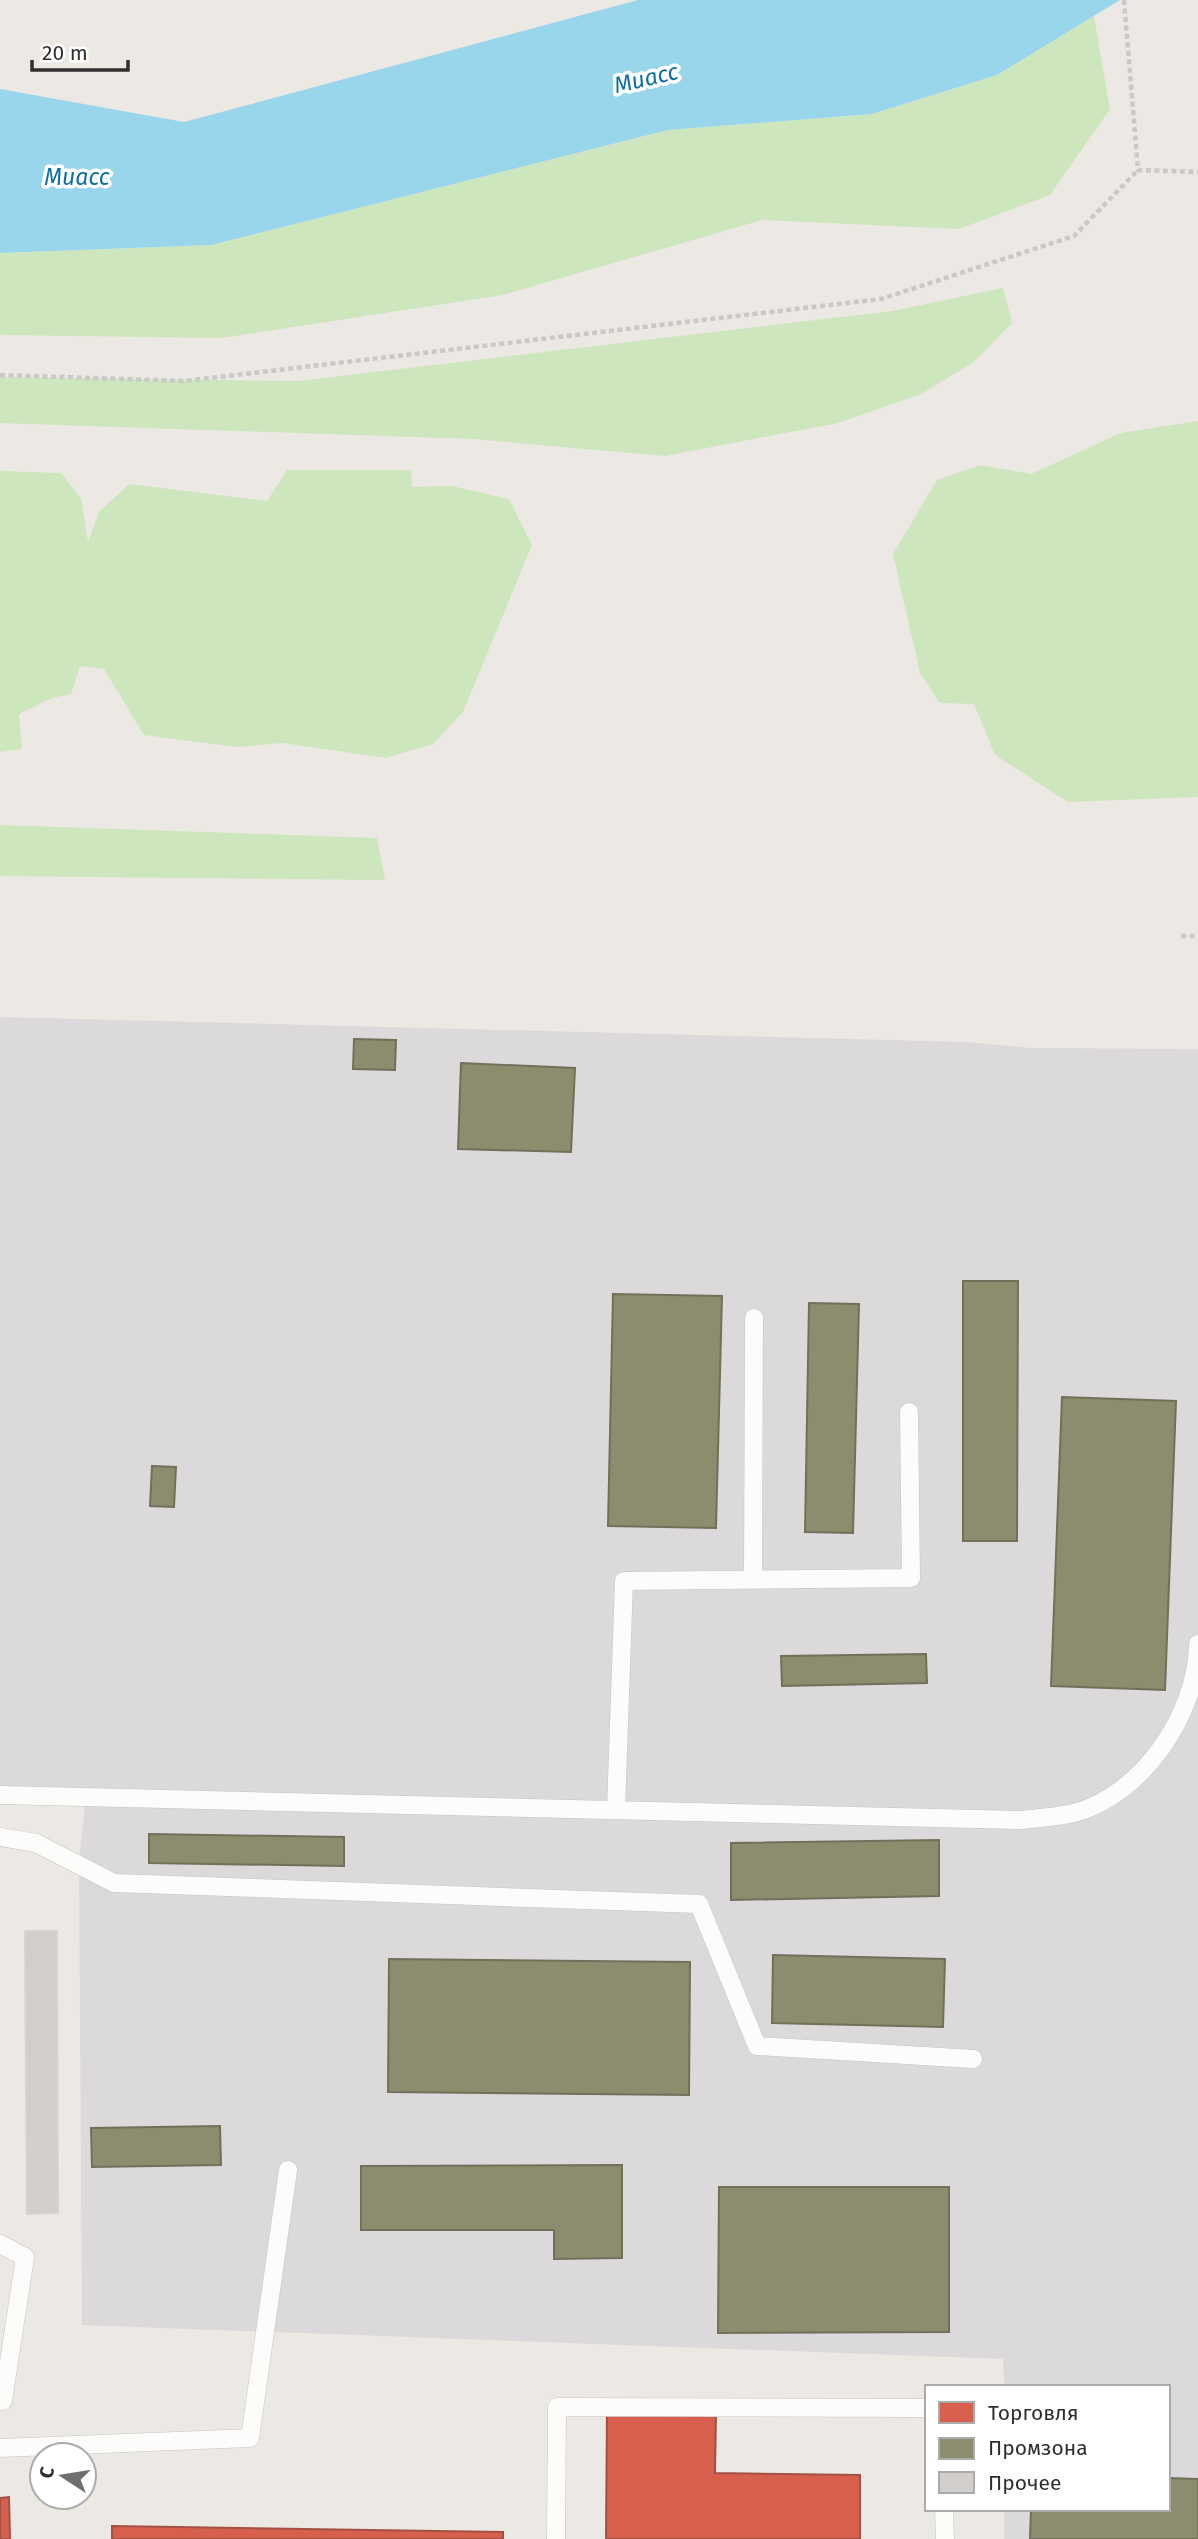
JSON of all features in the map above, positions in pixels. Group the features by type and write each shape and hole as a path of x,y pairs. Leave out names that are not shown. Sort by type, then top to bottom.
{"lane":[{"path":"753,1580 754,1318"},
{"path":"616,1810 624,1581 911,1578 909,1412"},
{"path":"0,1795 1021,1820 1075,1813 1109,1797 1145,1769 1171,1735 1191,1690 1198,1666 1198,1644"},
{"path":"0,1838 36,1843 114,1883 699,1904 757,2046 973,2059"},
{"path":"0,2448 250,2438 288,2170"},
{"path":"0,2244 25,2257 3,2401 0,2401"},
{"path":"556,2539 557,2407 925,2408"},
{"path":"944,2511 945,2539"}],"path":[{"path":"1125,0 1138,170"},
{"path":"0,375 185,381 881,299 1074,236 1138,170 1198,172"},
{"path":"1181,936 1198,936"}],"shaded area":[{"path":"0,1017 968,1042 1031,1048 1198,1049 1198,2539 1004,2539 1004,2511 1170,2511 1170,2385 1004,2385 1003,2359 82,2325 79,1861 85,1804 0,1805"}],"green space":[{"path":"1094,16 1110,109 1050,195 959,229 762,220 503,295 221,338 0,335 0,253 211,245 668,130 872,114 997,75"},
{"path":"1003,288 1012,323 974,362 921,394 838,423 665,456 472,439 0,423 0,377 298,381 892,311"},
{"path":"1198,421 1198,797 1068,802 995,755 974,704 940,703 920,673 893,554 937,480 980,465 1031,474 1121,433"},
{"path":"287,470 411,470 412,487 452,486 509,499 532,545 463,712 433,744 386,758 283,743 237,747 144,735 104,669 80,666 71,694 52,698 19,714 22,749 0,752 0,471 61,473 81,499 88,542 99,512 129,484 267,501"},
{"path":"0,825 377,838 385,880 0,876"}],"water":[{"name":"Миасс","path":"638,0 1120,0 997,75 872,114 668,130 211,245 0,253 0,89 184,122"}],"building: Торговля":[{"path":"607,2409 716,2411 715,2473 860,2475 860,2539 606,2539"},
{"path":"9,2497 10,2539 0,2539 0,2498"},
{"path":"112,2526 503,2532 503,2539 112,2539"}],"building: Промзона":[{"path":"354,1039 396,1040 395,1070 353,1069"},
{"path":"461,1063 575,1068 571,1152 458,1149"},
{"path":"963,1281 1018,1281 1017,1541 963,1541"},
{"path":"613,1294 722,1296 716,1528 608,1526"},
{"path":"809,1303 859,1304 853,1533 805,1532"},
{"path":"1062,1397 1176,1401 1165,1690 1051,1686"},
{"path":"152,1466 176,1467 174,1507 150,1506"},
{"path":"926,1654 927,1683 782,1686 781,1656"},
{"path":"149,1834 344,1837 344,1866 149,1863"},
{"path":"939,1840 939,1896 731,1900 731,1843"},
{"path":"773,1955 945,1959 943,2027 772,2023"},
{"path":"389,1959 690,1962 689,2095 388,2092"},
{"path":"220,2126 221,2165 92,2167 91,2128"},
{"path":"622,2165 622,2258 554,2259 554,2230 361,2230 361,2166"},
{"path":"719,2187 949,2187 949,2332 718,2333"},
{"path":"1170,2478 1198,2479 1198,2539 1030,2539 1031,2511 1170,2511"}],"building: Прочее":[{"path":"25,1931 57,1931 58,2213 27,2214"}]}
